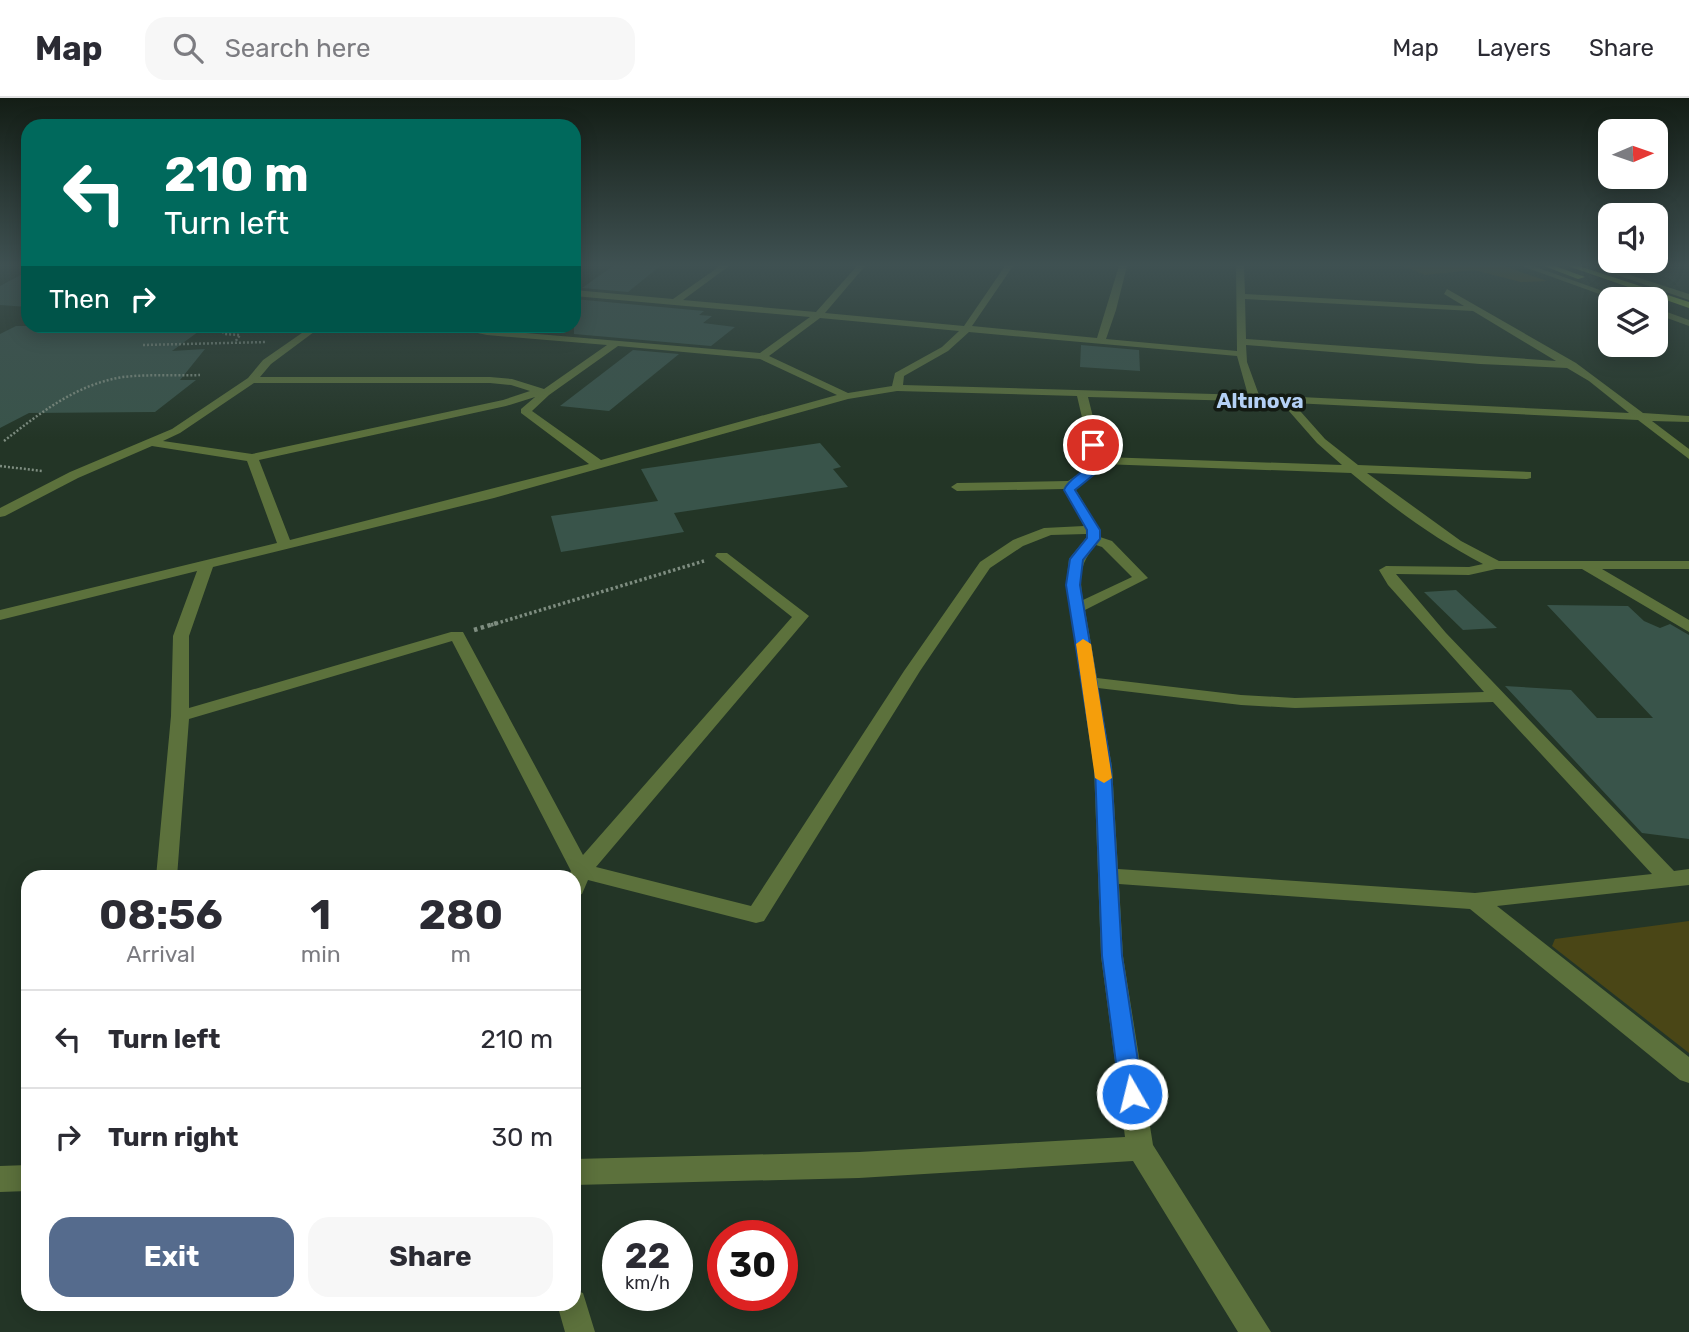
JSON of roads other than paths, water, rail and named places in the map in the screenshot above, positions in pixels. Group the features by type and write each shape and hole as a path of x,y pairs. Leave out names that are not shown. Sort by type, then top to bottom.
{"street":[{"path":"762,356 806,324"},
{"path":"908,324 1242,354"},
{"path":"897,388 899,375 945,349 969,324"},
{"path":"1100,342 1107,324"},
{"path":"1242,324 1242,362 1255,399"},
{"path":"1503,324 1573,365 1689,455"},
{"path":"0,513 74,475 176,431 252,380 267,362 307,333"},
{"path":"492,333 762,356 848,396"},
{"path":"1242,342 1480,361 1573,365"},
{"path":"150,442 252,458 506,403 541,392 615,344"},
{"path":"252,380 490,380 512,382 541,392"},
{"path":"0,615 285,546 598,465 848,396 897,388 1284,399 1689,419"},
{"path":"541,392 525,411 598,465"},
{"path":"957,487 1071,485 1093,470 1098,460 1082,394"},
{"path":"1284,399 1321,441 1386,495 1455,544 1496,565"},
{"path":"252,458 285,546"},
{"path":"1098,460 1527,475"},
{"path":"1071,485 1070,490 1093,534 1141,578 1077,608"},
{"path":"581,881 756,915 912,671 985,565 1018,543 1049,531 1093,534"},
{"path":"1093,534 1076,559 1073,585 1103,767 1112,956 1140,1148 1256,1332"},
{"path":"581,875 800,616 722,556"},
{"path":"1679,878 1498,697 1393,583 1386,570 1469,571 1496,565 1689,565"},
{"path":"1585,565 1689,627"},
{"path":"167,870 180,716 181,636 206,566"},
{"path":"180,716 457,635 572,870"},
{"path":"1090,682 1241,700 1295,703 1498,697"},
{"path":"1108,876 1475,901 1679,878"},
{"path":"1475,901 1689,1072"},
{"path":"581,1172 859,1165 1140,1148"},
{"path":"0,1179 21,1178"},
{"path":"574,1311 580,1332"}],"district":[{"name":"Altınova","path":"1260,400"}]}
